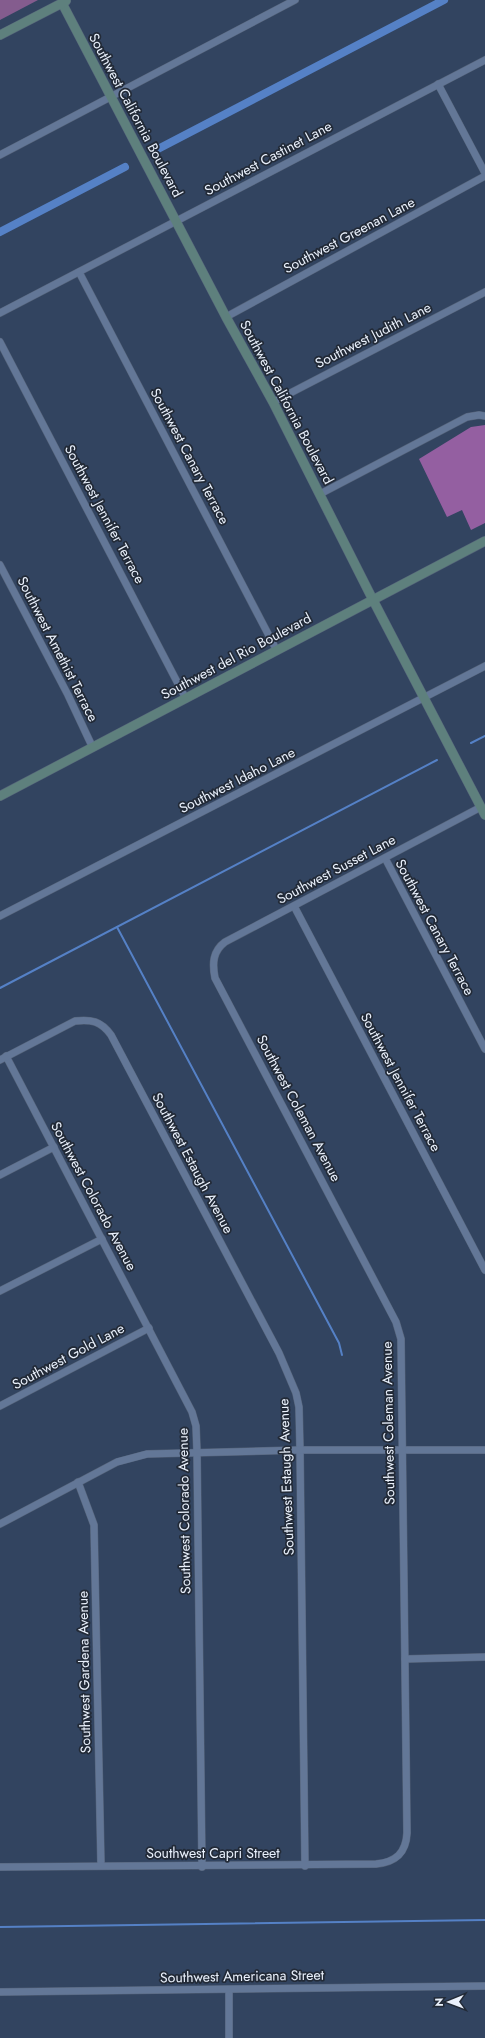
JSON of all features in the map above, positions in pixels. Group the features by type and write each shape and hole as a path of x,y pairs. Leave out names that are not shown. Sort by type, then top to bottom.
{"street":[{"path":"0,155 295,0"},
{"path":"0,35 64,1"},
{"name":"Southwest California Boulevard","path":"64,1 111,97 226,317 273,402 373,600 483,811"},
{"name":"Southwest Castinet Lane","path":"0,313 485,60"},
{"path":"438,84 485,173"},
{"name":"Southwest Greenan Lane","path":"226,317 485,176"},
{"name":"Southwest Canary Terrace","path":"79,272 277,652"},
{"name":"Southwest Judith Lane","path":"273,402 485,292"},
{"name":"Southwest Jennifer Terrace","path":"0,342 186,699"},
{"path":"320,494 467,417 479,415 485,416"},
{"name":"Southwest del Rio Boulevard","path":"1,792 277,652 485,541"},
{"name":"Southwest Amethist Terrace","path":"0,565 68,695 92,746"},
{"name":"Southwest Idaho Lane","path":"0,916 485,666"},
{"name":"Southwest Susset Lane","path":"213,961 216,950 225,942 385,858 483,811"},
{"name":"Southwest Canary Terrace","path":"385,858 485,1050"},
{"name":"Southwest Jennifer Terrace","path":"294,906 485,1270"},
{"name":"Southwest Coleman Avenue","path":"213,961 215,978 396,1322 401,1339 407,1833"},
{"name":"Southwest Estaugh Avenue","path":"3,1058 74,1021 87,1019 96,1021 105,1026 287,1370 296,1393 299,1407 300,1450 305,1866"},
{"name":"Southwest Colorado Avenue","path":"3,1058 54,1147 149,1328 195,1420 197,1452 202,1867"},
{"path":"0,1175 54,1147"},
{"path":"0,1291 102,1239"},
{"name":"Southwest Gold Lane","path":"0,1406 149,1328"},
{"path":"0,1524 117,1462 148,1454 300,1450 485,1450"},
{"name":"Southwest Gardena Avenue","path":"78,1482 94,1525 101,1865"},
{"path":"405,1659 485,1657"},
{"name":"Southwest Capri Street","path":"0,1867 101,1865 202,1867 305,1866 388,1863 396,1859 403,1851 407,1833"},
{"name":"Southwest Americana Street","path":"0,1992 485,1986"},
{"path":"229,1990 229,2038"}],"shaded area":[{"path":"0,0 38,0 0,20"},
{"path":"485,425 485,523 471,530 462,510 447,517 419,459 471,427"}],"waterway":[{"path":"156,150 444,0"},
{"path":"0,232 125,167"},
{"path":"471,743 485,736"},
{"path":"0,988 437,760"},
{"path":"117,927 339,1343 342,1355"},
{"path":"0,1927 485,1920"}]}
